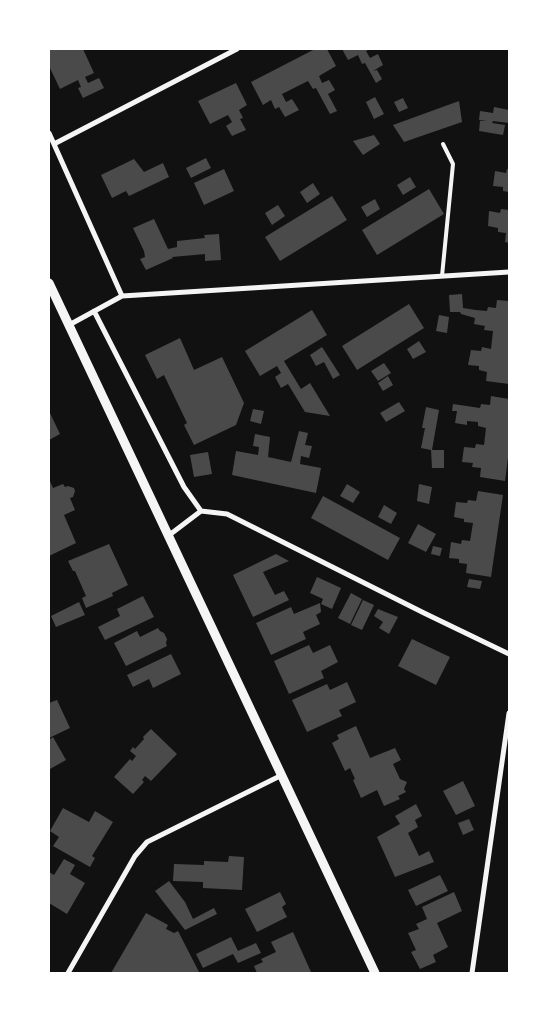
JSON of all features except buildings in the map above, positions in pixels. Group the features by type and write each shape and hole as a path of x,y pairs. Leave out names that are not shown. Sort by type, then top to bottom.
{"street":[{"path":"54,144 237,49"},
{"path":"49,133 122,296"},
{"path":"69,325 122,296 509,272"},
{"path":"49,283 280,776 375,973"},
{"path":"94,311 184,487 202,511"},
{"path":"168,536 202,511 227,514 509,654"},
{"path":"472,973 509,713"},
{"path":"68,973 135,856 147,842 280,776"}],"lane":[{"path":"442,276 453,164 443,144"}]}
